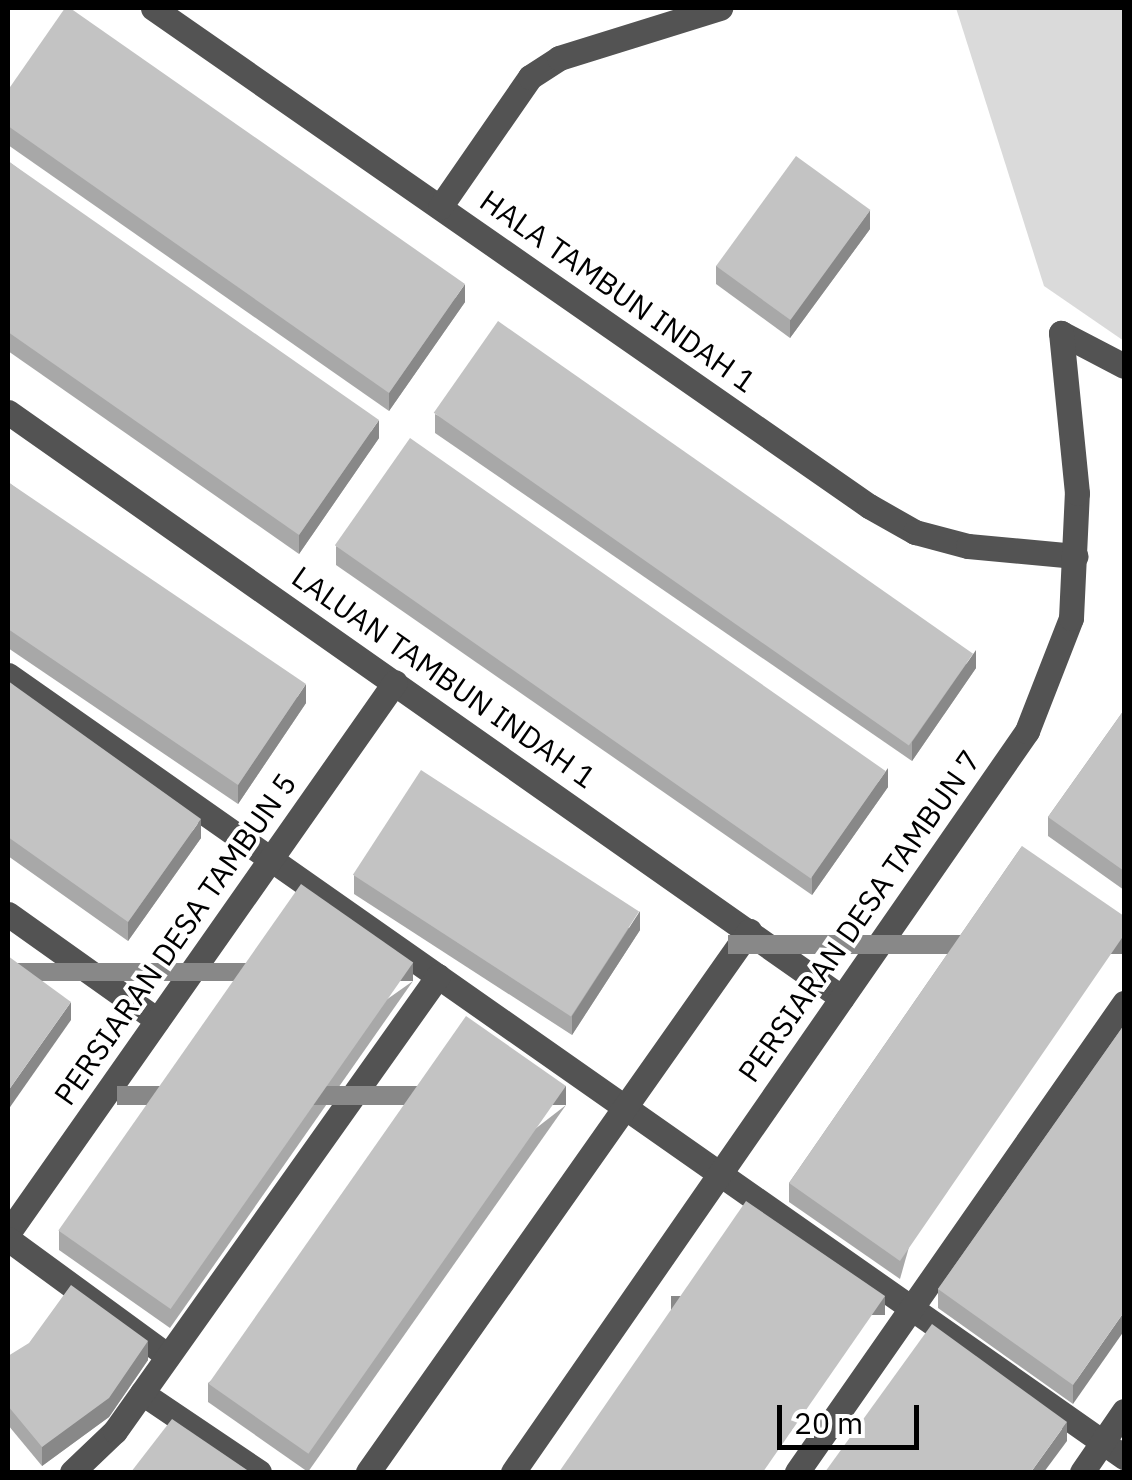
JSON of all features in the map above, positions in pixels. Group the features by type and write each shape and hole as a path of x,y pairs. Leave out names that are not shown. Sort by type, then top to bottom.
{"street":[{"name":"HALA TAMBUN INDAH 1","path":"153,8 915,532 968,546 1076,556"},
{"path":"440,207 530,76 558,58 720,8"},
{"name":"PERSIARAN DESA TAMBUN 7","path":"513,1472 1027,732 1072,618 1077,493 1061,333 1124,366"},
{"name":"LALUAN TAMBUN INDAH 1","path":"8,412 842,998"},
{"path":"8,675 1114,1449"},
{"name":"PERSIARAN DESA TAMBUN 5","path":"8,1236 395,682"},
{"path":"8,914 158,1020"},
{"path":"368,1472 749,931"},
{"path":"72,1472 115,1432 438,976"},
{"path":"797,1472 1124,1002"},
{"path":"8,1236 168,1356"},
{"path":"142,1392 260,1472"},
{"path":"1082,1472 1114,1449 1124,1411"}],"shaded area":[{"path":"956,8 1124,8 1124,341 1044,286"}],"building":[{"path":"65,8 465,284 389,393 8,126 8,90"},
{"path":"796,156 870,210 790,320 716,266"},
{"path":"8,161 379,420 299,535 8,332"},
{"path":"498,321 973,654 909,745 434,413"},
{"path":"410,438 886,771 811,879 335,545"},
{"path":"8,482 306,684 238,785 8,629"},
{"path":"8,681 201,819 128,922 8,837"},
{"path":"1124,710 1124,871 1048,817"},
{"path":"421,770 639,912 571,1016 353,875"},
{"path":"1022,846 1124,916 1124,935 900,1261 789,1183"},
{"path":"301,884 413,963 171,1309 58,1231"},
{"path":"8,956 71,1002 8,1091"},
{"path":"466,1016 566,1086 308,1454 208,1384"},
{"path":"1124,1025 1124,1312 1073,1385 938,1289"},
{"path":"746,1201 885,1296 763,1472 559,1472"},
{"path":"71,1285 148,1341 109,1398 42,1447 8,1406 8,1356 29,1343"},
{"path":"932,1324 1067,1422 1031,1472 825,1472"},
{"path":"172,1419 250,1472 131,1472"}]}
